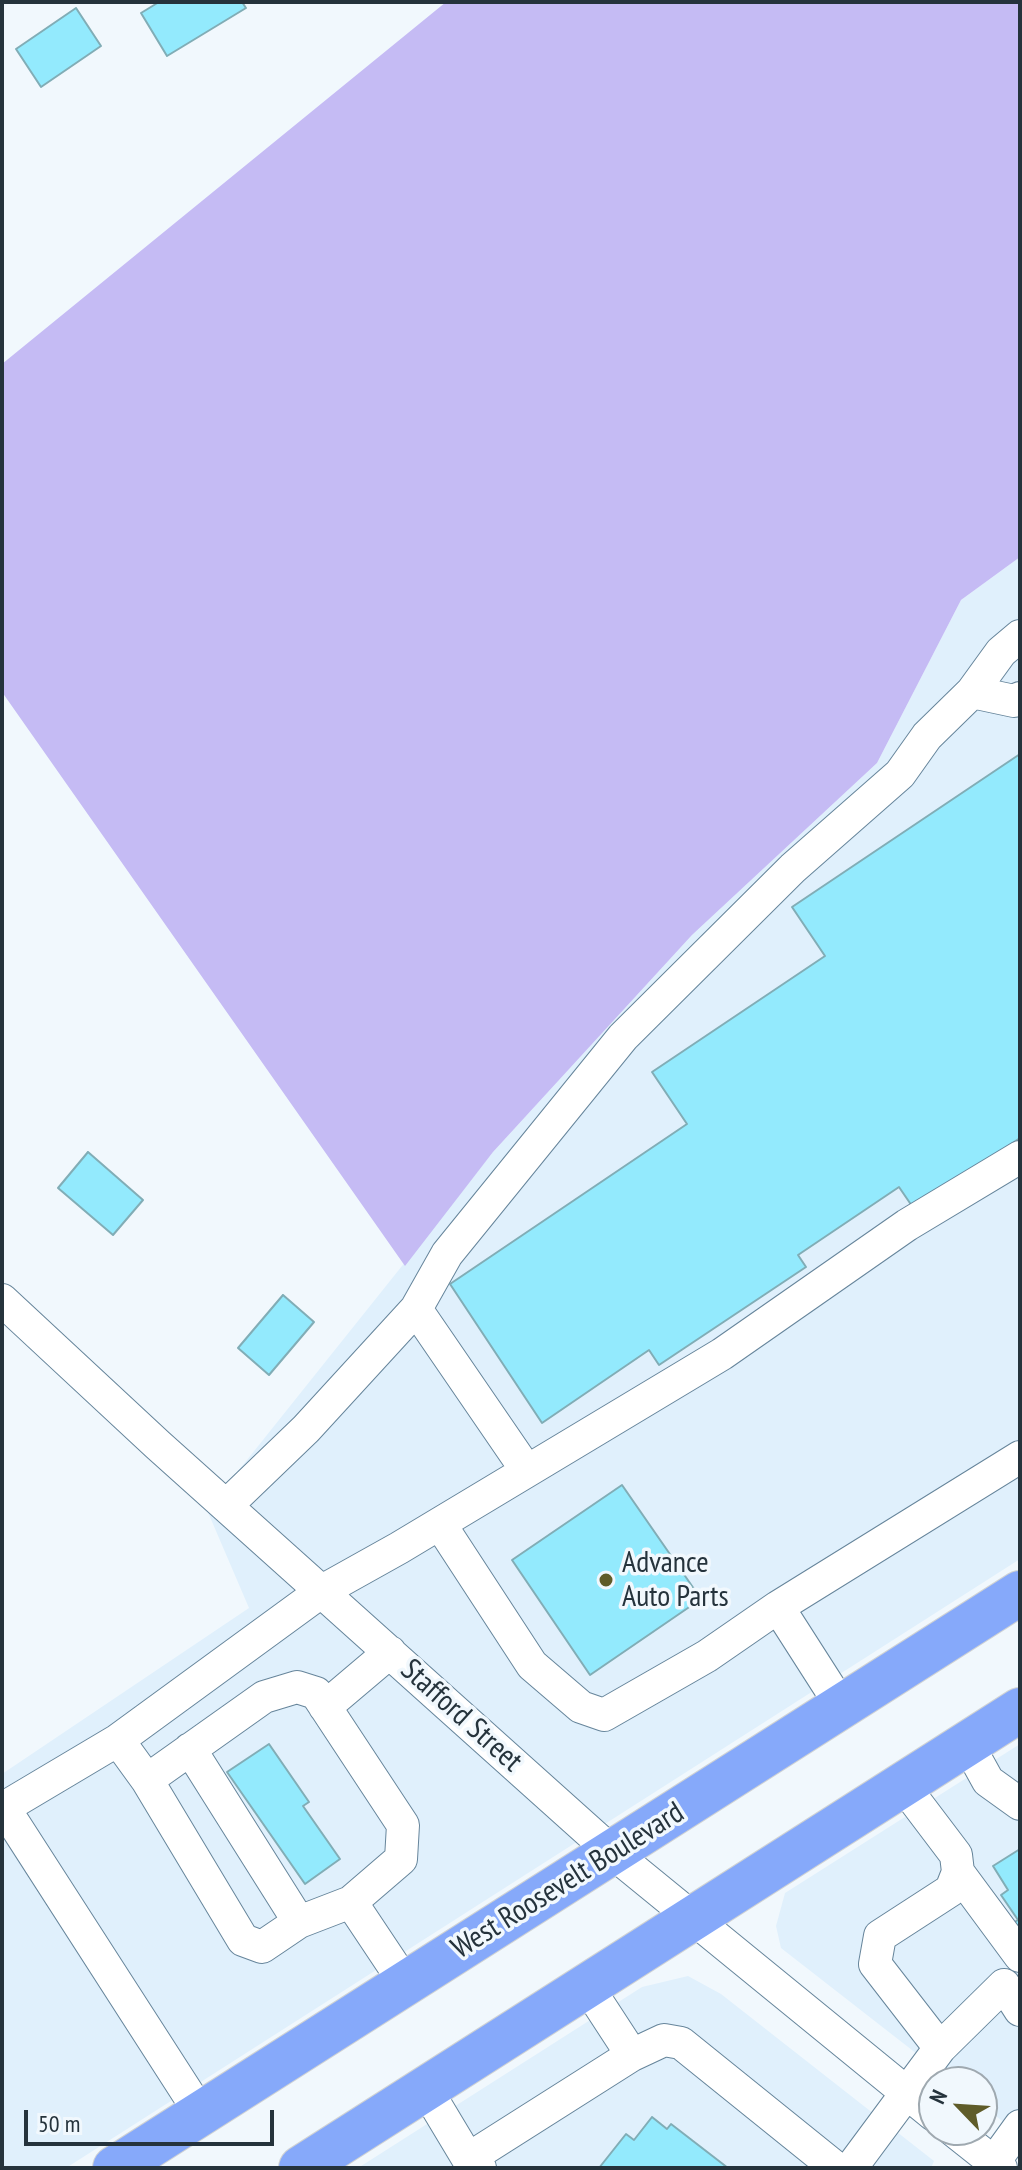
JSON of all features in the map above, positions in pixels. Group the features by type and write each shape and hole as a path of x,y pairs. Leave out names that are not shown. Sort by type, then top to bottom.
{"highway":[{"name":"West Roosevelt Boulevard","path":"115,2168 1020,1593"},
{"path":"301,2168 1020,1710"}],"street":[{"path":"227,1505 306,1429 416,1309 447,1254 623,1037 793,868 900,774 927,736 972,692 1001,652 1020,636"},
{"path":"972,692 1014,701 1020,698"},
{"path":"201,2114 3,1809 118,1740 322,1591 440,1524 722,1354 907,1225 1020,1157"},
{"name":"Stafford Street","path":"2,1300 613,1853 918,2103"},
{"path":"416,1309 527,1471"},
{"path":"440,1524 532,1665 581,1707 604,1715 707,1656 778,1607 1020,1457"},
{"path":"778,1607 842,1707"},
{"path":"325,1707 390,1652"},
{"path":"118,1740 147,1780 243,1940 262,1947 299,1922 351,1902 401,1859 403,1825 316,1693 297,1687 264,1697 147,1780"},
{"path":"967,1743 988,1781 1020,1804"},
{"path":"190,1749 299,1922"},
{"path":"903,1785 956,1855 958,1872 951,1890 880,1936 875,1964 940,2048"},
{"path":"958,1872 1020,1956"},
{"path":"351,1902 405,1983"},
{"path":"851,2168 940,2048 1004,1985 1020,2010"},
{"path":"587,1986 632,2055"},
{"path":"426,2089 474,2164 632,2055 664,2040 681,2043 836,2168"},
{"path":"973,2146 997,2165 1020,2126"}],"shaded area":[{"path":"446,2 1020,2 1020,557 961,600 877,763 692,935 493,1152 405,1266 2,692 2,364"},
{"path":"1020,557 1020,1559 66,2168 2,2168 2,1774 249,1608 207,1510 493,1152 692,935 877,763 961,600"},
{"path":"1020,1744 1020,2135 998,2118 998,2066 932,2066 781,1948 776,1926 785,1893"},
{"path":"688,1976 721,1994 934,2161 931,2168 358,2168 642,1987"}],"building":[{"path":"159,2 242,2 246,8 167,56 141,13"},
{"path":"76,8 101,46 41,87 16,49"},
{"path":"1020,754 1020,1138 914,1209 899,1187 798,1255 806,1267 659,1365 649,1350 542,1423 450,1284 687,1124 652,1072 825,956 792,907"},
{"path":"88,1152 143,1200 113,1235 58,1188"},
{"path":"283,1295 314,1322 269,1375 238,1348"},
{"name":"Advance Auto Parts","path":"622,1485 701,1599 590,1675 512,1560"},
{"path":"269,1744 309,1802 303,1806 340,1859 305,1884 227,1772"},
{"path":"1020,1849 1020,1937 1011,1924 1018,1920 1001,1895 1008,1890 993,1866"},
{"path":"652,2117 667,2129 671,2124 728,2168 599,2168 626,2134 634,2140"}],"place":[{"name":"Advance Auto Parts","path":"606,1580"}]}
